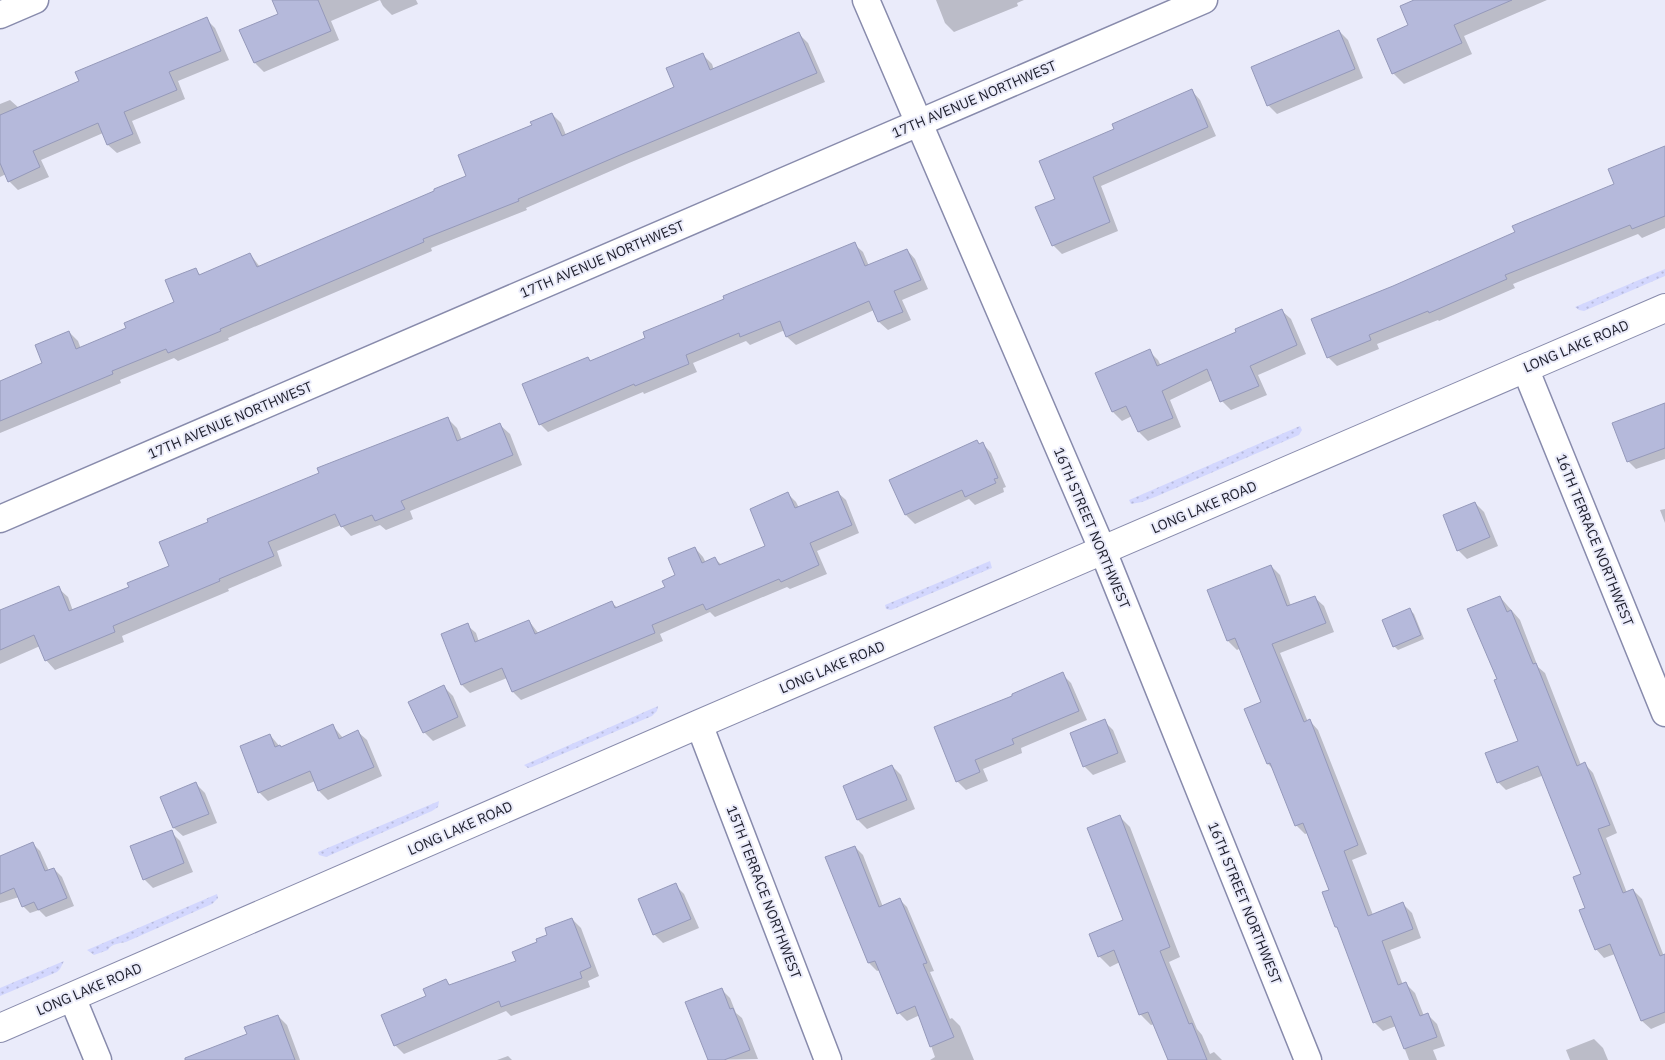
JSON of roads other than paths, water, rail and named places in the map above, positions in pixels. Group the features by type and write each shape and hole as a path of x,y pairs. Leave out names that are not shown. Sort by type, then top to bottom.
{"street":[{"path":"0,15 35,0"},
{"name":"16TH STREET NORTHWEST","path":"866,0 1103,551 1308,1060"},
{"name":"17TH AVENUE NORTHWEST","path":"0,519 1204,0"},
{"name":"LONG LAKE ROAD","path":"0,1028 699,724 1665,308"},
{"name":"16TH TERRACE NORTHWEST","path":"1525,368 1665,712"},
{"name":"15TH TERRACE NORTHWEST","path":"699,724 828,1060"},
{"path":"72,997 98,1060"}]}
